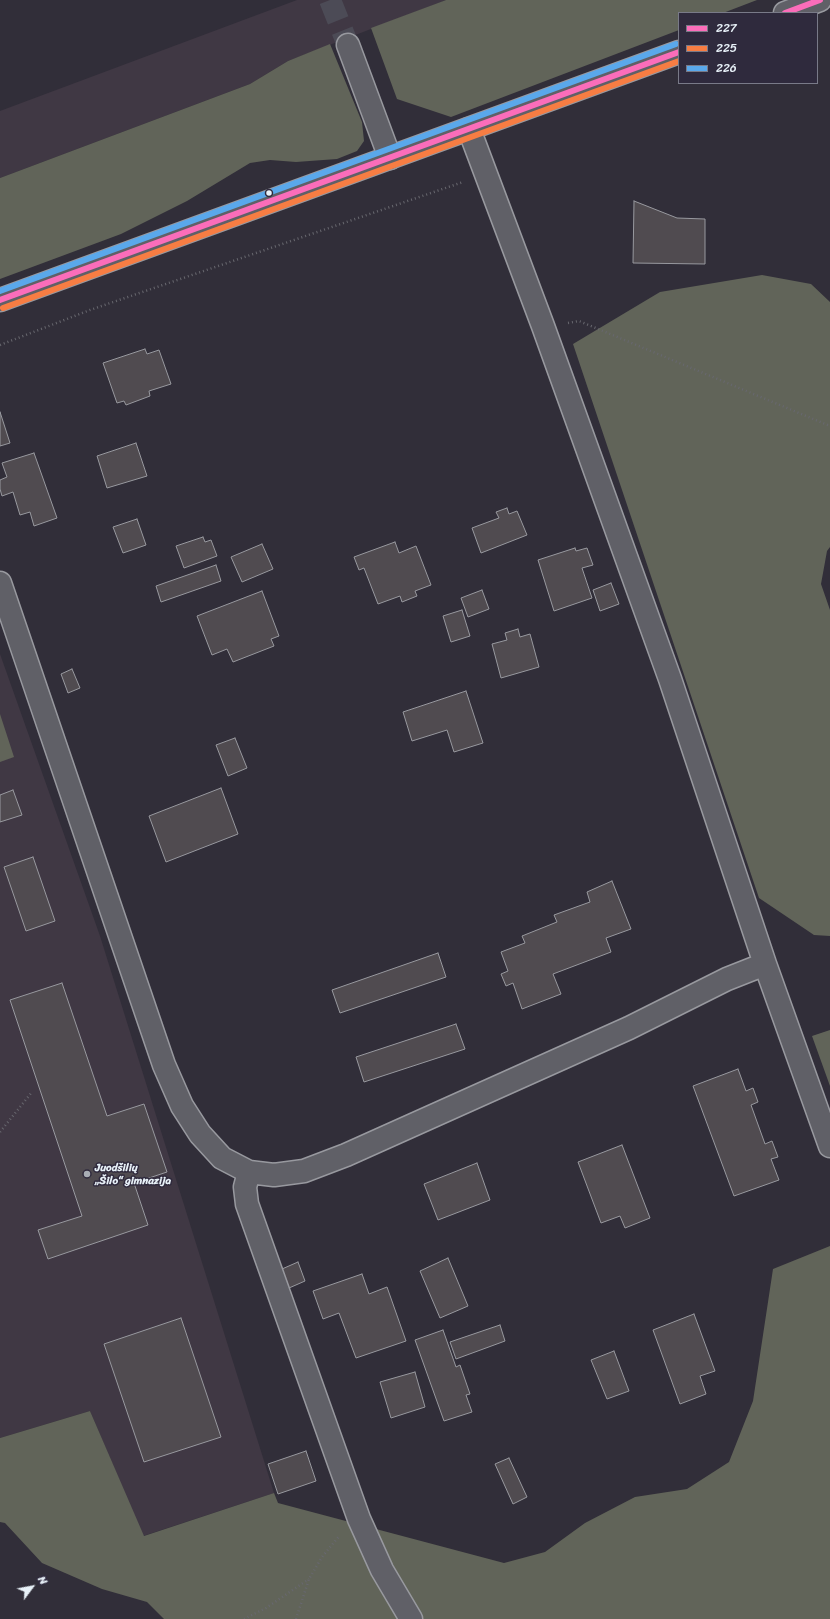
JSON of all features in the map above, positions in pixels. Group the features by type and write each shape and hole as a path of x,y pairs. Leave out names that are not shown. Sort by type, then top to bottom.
{"street":[{"path":"788,12 820,0"},
{"path":"348,45 390,158"},
{"path":"0,300 678,52"},
{"path":"469,129 543,326 667,672 765,964 830,1146"},
{"path":"0,583 164,1065 182,1106 200,1134 222,1158 249,1172 274,1175 304,1171 339,1157 629,1028 727,979 765,964"},
{"path":"249,1172 245,1187 247,1204 359,1519 382,1570 411,1619"}],"path":[{"path":"0,345 90,310 486,174"},
{"path":"543,326 579,321 830,426"},
{"path":"0,1132 32,1092"},
{"path":"296,1619 309,1579 322,1557 335,1539 359,1519"},
{"path":"244,1619 266,1608 309,1579"}],"shaded area":[{"path":"297,0 446,0 288,61 250,84 0,178 0,111"},
{"path":"446,0 757,0 726,12 678,12 678,30 451,117 397,99 371,28"},
{"path":"330,44 362,122 364,141 357,151 337,159 296,162 270,160 250,163 187,201 121,234 0,279 0,178 250,84 288,61"},
{"path":"762,275 811,284 830,302 830,547 827,551 821,584 830,610 830,936 814,935 759,898 573,344 660,292"},
{"name":"Juodšilių „Šilo“ gimnazija","path":"0,654 100,936 274,1493 143,1536 90,1411 0,1438"},
{"path":"0,714 14,757 0,762"},
{"path":"830,1030 830,1086 812,1036"},
{"path":"830,1246 830,1619 164,1619 147,1602 102,1589 42,1563 5,1523 0,1522 0,1438 90,1411 144,1536 274,1493 278,1503 504,1563 545,1552 585,1523 635,1497 687,1489 729,1462 753,1401 773,1269"}],"building":[{"path":"634,201 677,218 705,219 705,264 633,263"},
{"path":"145,349 147,354 159,350 171,384 149,391 150,396 126,405 124,401 117,403 103,363"},
{"path":"0,412 10,443 0,446"},
{"path":"136,443 147,476 107,488 97,456"},
{"path":"34,453 57,518 34,526 30,512 20,515 13,492 2,496 0,480 7,477 2,463"},
{"path":"507,508 509,514 517,511 527,535 481,553 472,528 499,518 496,512"},
{"path":"137,519 146,545 123,553 113,527"},
{"path":"203,537 205,542 211,540 217,556 184,568 176,546"},
{"path":"395,542 399,553 416,546 431,585 415,591 417,596 402,602 400,596 378,604 364,568 359,570 354,557"},
{"path":"262,544 273,569 242,582 231,557"},
{"path":"575,548 576,551 587,548 593,565 582,568 592,598 554,611 538,560"},
{"path":"216,565 221,581 161,602 156,586"},
{"path":"611,583 619,604 600,611 593,590"},
{"path":"482,590 489,609 468,617 461,598"},
{"path":"262,591 279,636 271,639 274,646 233,662 227,649 212,655 197,616"},
{"path":"462,610 470,636 451,642 443,616"},
{"path":"518,629 520,637 530,634 539,667 501,678 492,644 507,640 505,633"},
{"path":"72,669 80,688 68,693 61,674"},
{"path":"466,691 483,743 454,752 447,730 412,741 403,712"},
{"path":"235,738 247,768 228,776 216,745"},
{"path":"221,788 238,834 166,862 149,816"},
{"path":"13,790 22,815 0,822 0,795"},
{"path":"33,857 55,921 26,931 4,867"},
{"path":"612,881 631,929 606,938 611,952 553,974 561,994 522,1009 513,983 506,986 501,974 508,971 501,952 525,943 522,936 557,922 554,915 590,902 587,892"},
{"path":"438,953 446,977 340,1013 332,990"},
{"path":"62,983 107,1116 144,1104 167,1172 134,1183 148,1225 48,1259 38,1230 82,1216 10,1000"},
{"path":"456,1024 465,1049 364,1082 356,1057"},
{"path":"738,1069 746,1091 753,1088 758,1102 751,1105 765,1144 772,1141 778,1157 771,1159 779,1180 734,1196 693,1086"},
{"path":"622,1145 650,1218 625,1228 620,1216 601,1223 578,1162"},
{"path":"477,1163 490,1200 438,1220 424,1184"},
{"path":"448,1258 468,1306 440,1318 420,1271"},
{"path":"298,1262 305,1281 289,1288 282,1269"},
{"path":"362,1274 369,1294 387,1287 406,1341 356,1358 339,1313 323,1319 313,1291"},
{"path":"694,1314 715,1371 700,1376 706,1394 680,1404 653,1330"},
{"path":"181,1318 221,1437 144,1462 104,1344"},
{"path":"500,1325 505,1341 456,1359 450,1342"},
{"path":"443,1330 456,1367 460,1365 470,1394 466,1395 472,1412 444,1421 415,1340"},
{"path":"614,1351 629,1391 607,1399 591,1360"},
{"path":"415,1372 425,1407 391,1418 380,1382"},
{"path":"306,1451 316,1481 278,1494 268,1464"},
{"path":"509,1458 527,1497 513,1504 495,1464"}],"tunnel":[{"path":"330,0 348,45"}],"transit line":[{"name":"227","path":"788,12 820,0"},
{"name":"226","path":"0,291 676,44"},
{"name":"227","path":"0,300 678,52"},
{"name":"225","path":"3,308 678,61"}],"place":[{"name":"Juodšilių „Šilo“ gimnazija","path":"87,1174"}]}
